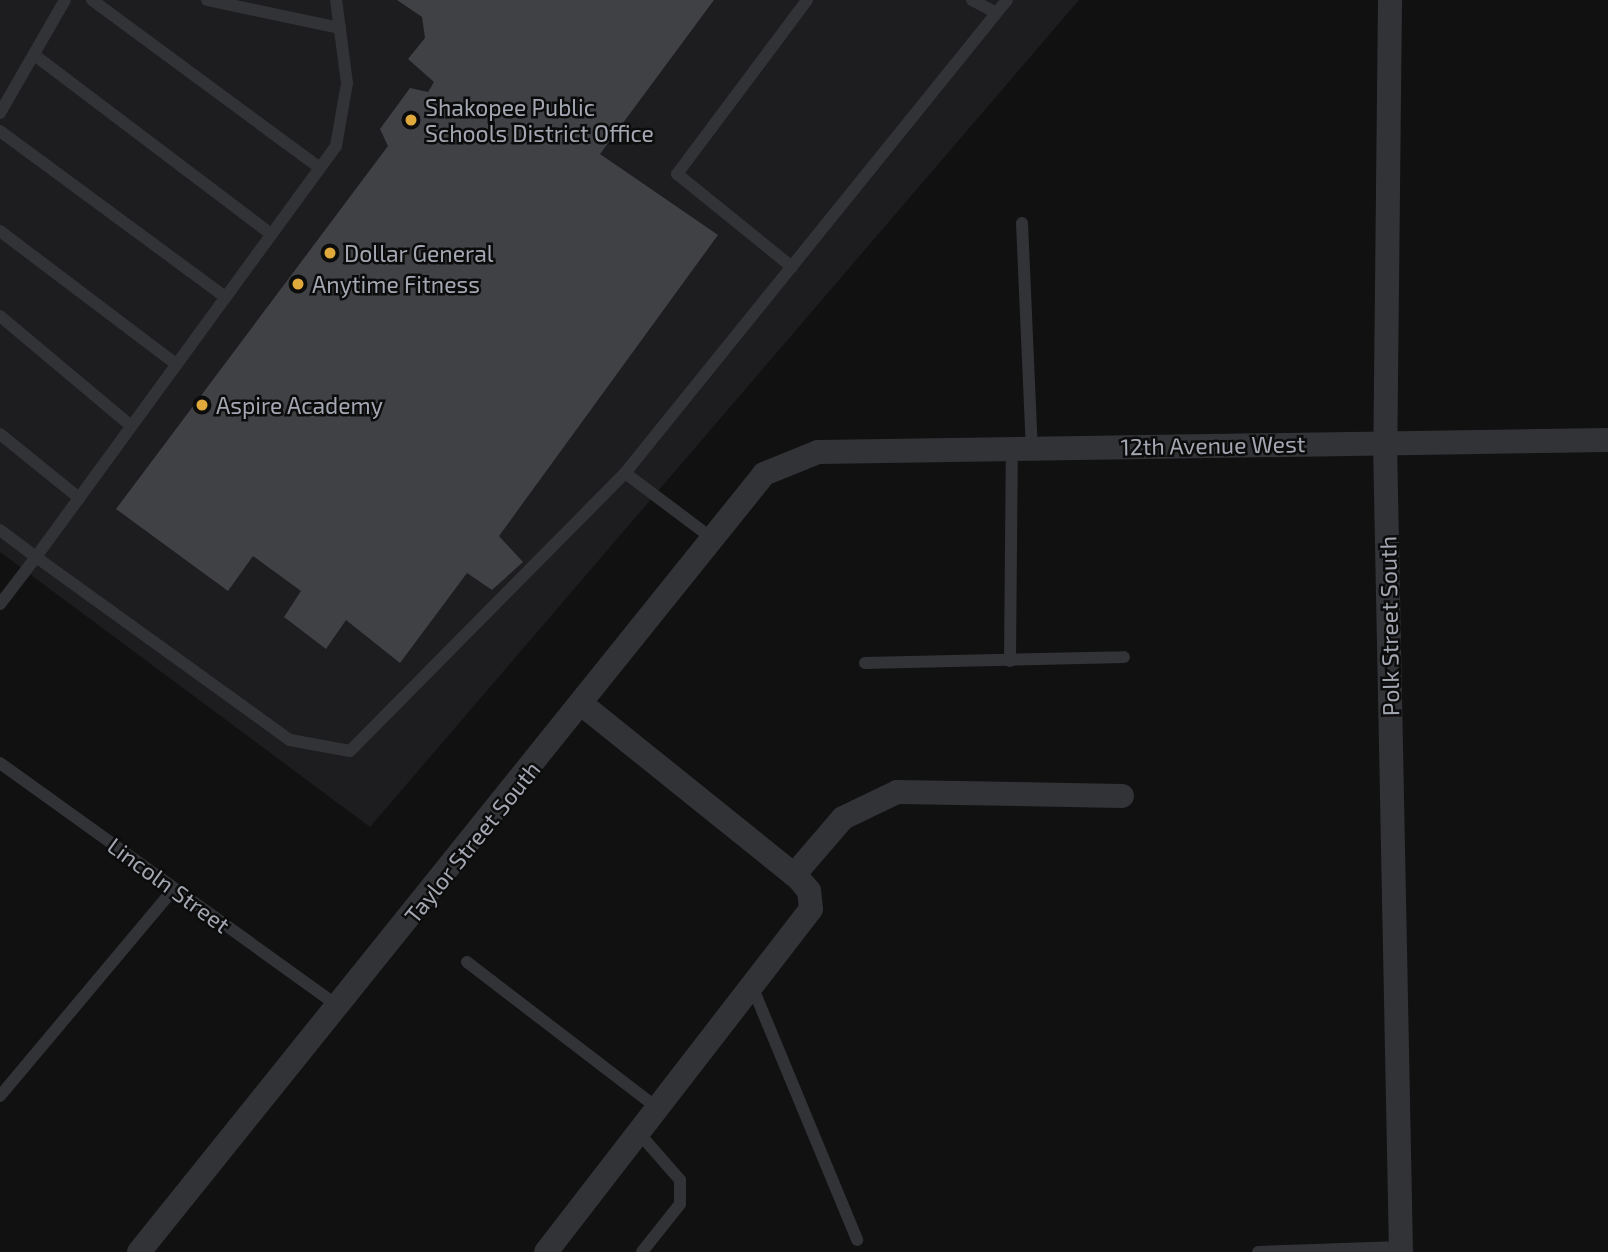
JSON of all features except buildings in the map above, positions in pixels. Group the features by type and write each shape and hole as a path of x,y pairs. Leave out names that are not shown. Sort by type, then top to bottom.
{"street":[{"name":"Polk Street South","path":"1390,0 1385,442 1401,1249"},
{"name":"12th Avenue West","path":"818,452 1608,440"},
{"name":"Taylor Street South","path":"139,1252 583,705 764,474 818,452"},
{"path":"546,1252 811,909 809,891 794,875 583,705"},
{"path":"794,875 843,818 897,792 1122,796"}],"lane":[{"path":"0,113 37,57 65,0"},
{"path":"92,0 320,168"},
{"path":"207,0 340,28"},
{"path":"0,604 335,146 347,83 336,0"},
{"path":"792,267 677,173 807,0"},
{"path":"972,0 995,12"},
{"path":"0,530 290,740 350,751 625,473 1007,0"},
{"path":"37,57 271,234"},
{"path":"0,131 225,297"},
{"path":"1010,661 1022,448 1022,223"},
{"path":"0,231 176,364"},
{"path":"0,316 131,426"},
{"path":"0,434 79,498"},
{"path":"625,473 713,539"},
{"path":"865,663 1124,657"},
{"name":"Lincoln Street","path":"0,762 338,1006"},
{"path":"0,1096 174,889"},
{"path":"467,962 657,1108"},
{"path":"751,985 857,1240"},
{"path":"638,1132 680,1180 680,1204 642,1252"},
{"path":"1258,1252 1401,1249"}],"shaded area":[{"path":"0,0 1079,0 370,827 0,552"}],"place":[{"name":"Shakopee Public Schools District Office","path":"411,120"},
{"name":"Dollar General","path":"330,253"},
{"name":"Anytime Fitness","path":"298,284"},
{"name":"Aspire Academy","path":"202,405"}]}
